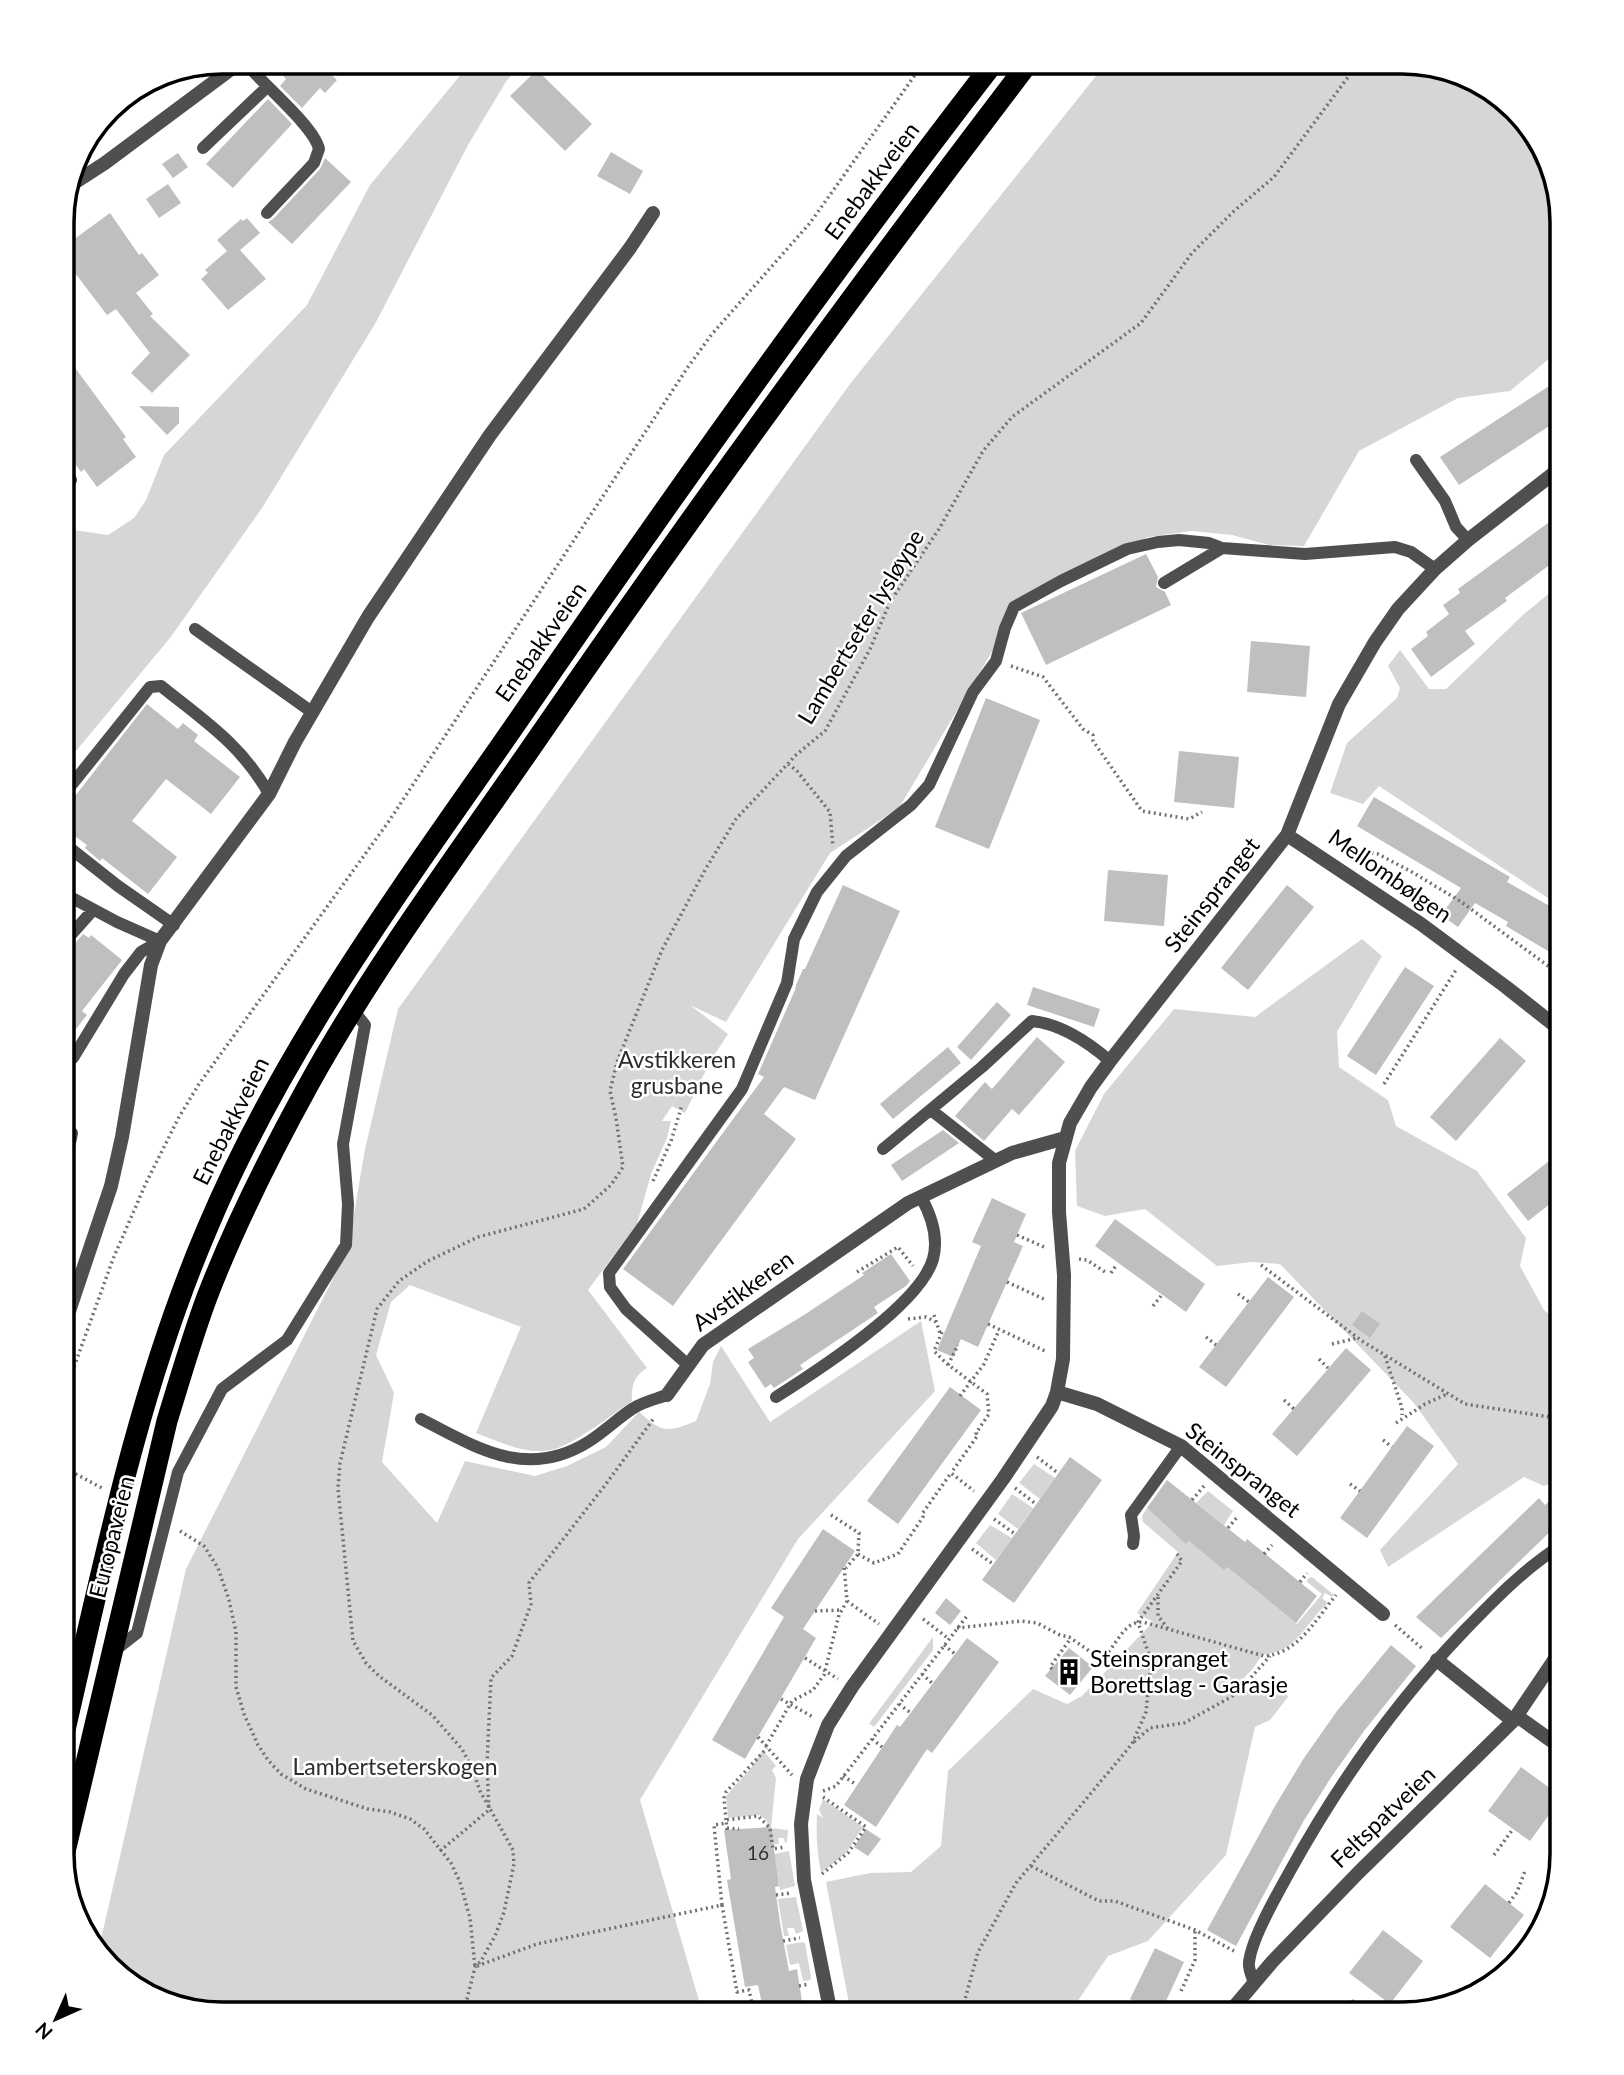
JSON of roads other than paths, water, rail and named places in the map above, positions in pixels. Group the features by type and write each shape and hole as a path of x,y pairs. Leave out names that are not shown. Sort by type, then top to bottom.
{"highway":[{"name":"Enebakkveien","path":"183,1286 260,1116 309,1030 368,939 547,678 760,376 985,74"},
{"path":"353,1010 716,483 849,300 1020,74"},
{"name":"Europaveien","path":"74,1813 167,1421 207,1297 285,1127 353,1010"},
{"name":"Europaveien","path":"74,1691 123,1478 145,1399 183,1286"}],"street":[{"path":"80,179 226,74"},
{"path":"74,1296 111,1186 151,965 160,941 269,794 312,712 368,617 490,435 630,248 653,213"},
{"name":"Steinspranget","path":"829,2002 804,1880 801,1845 811,1793 810,1770 828,1725 852,1687 1003,1479 1052,1406 1063,1359 1065,1307 1059,1163 1070,1123 1110,1061 1287,835 1339,704 1374,642 1398,609 1435,569 1468,540 1550,476"},
{"name":"Mellombølgen","path":"1287,835 1353,877 1550,1022"},
{"name":"Avstikkeren","path":"667,1395 703,1345 921,1197 1012,1153 1065,1138"},
{"name":"Steinspranget","path":"1057,1392 1097,1404 1181,1446 1387,1618"},
{"path":"1437,1660 1550,1741"},
{"name":"Feltspatveien","path":"1238,2002 1359,1872 1515,1718 1550,1666"}],"lane":[{"path":"254,74 313,132 319,149 314,163 267,213"},
{"path":"203,148 266,88"},
{"path":"1416,460 1445,501 1457,527 1468,540"},
{"path":"688,1365 616,1298 610,1287 609,1273 736,1101 788,983 794,939 817,892 838,865 911,805 929,785 973,692 996,661 1014,607 1127,549 1151,542 1179,540 1209,543 1222,548 1305,554 1395,547 1411,552 1435,569"},
{"path":"1164,583 1222,548"},
{"path":"195,629 312,712"},
{"path":"74,782 150,687 161,686 234,744 258,774 269,794"},
{"path":"74,851 174,925"},
{"path":"74,899 160,941"},
{"path":"74,931 93,910"},
{"path":"74,1056 124,974 141,952 160,941"},
{"path":"111,1653 137,1633 178,1472 222,1389 287,1340 346,1245 348,1204 343,1143 365,1026 353,1010"},
{"path":"883,1149 1032,1021 1059,1027 1096,1049 1110,1061"},
{"path":"931,1110 996,1161"},
{"path":"776,1397 861,1338 922,1280 930,1268 935,1248 931,1218 921,1197"},
{"path":"421,1419 481,1450 537,1461 557,1458 588,1442 635,1407 667,1395"},
{"path":"1133,1544 1130,1520 1133,1511 1181,1446"},
{"path":"1254,1983 1248,1964 1272,1905 1314,1827 1348,1774 1383,1725 1437,1660 1520,1576 1550,1554"}],"place":[{"name":"Steinspranget Borettslag - Garasje","path":"1069,1672"}],"park label":[{"name":"Avstikkeren grusbane","path":"677,1073"},
{"name":"Lambertseterskogen","path":"395,1767"}]}
